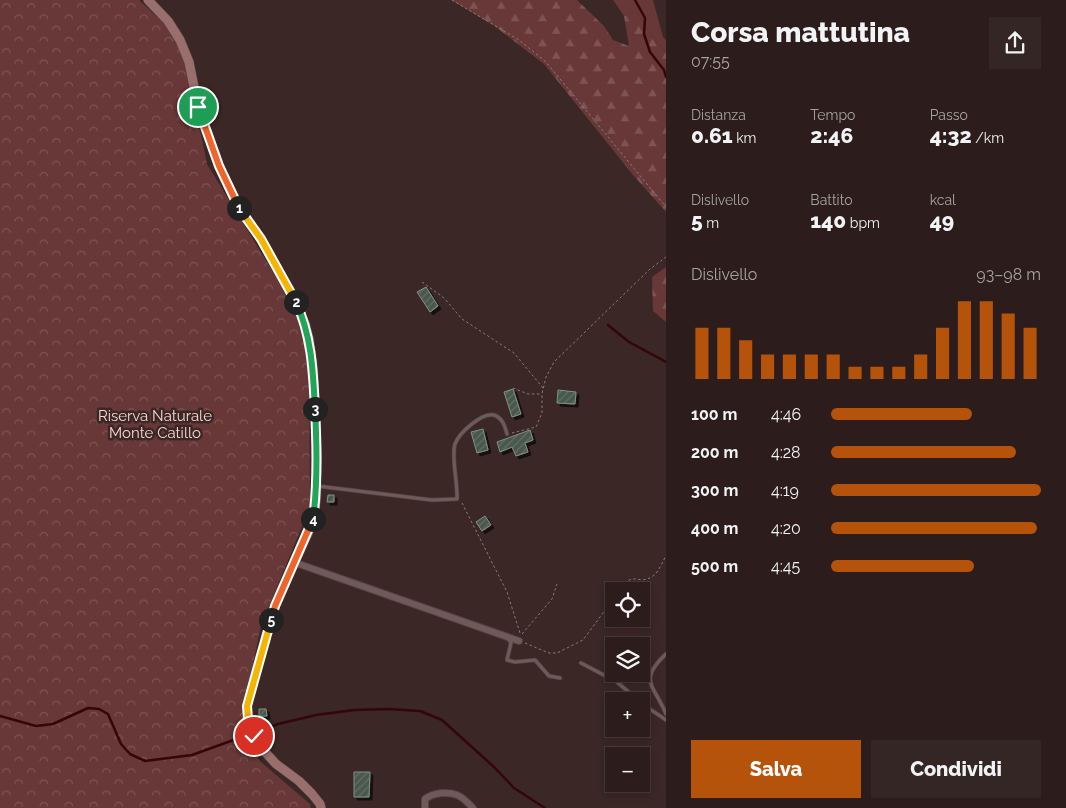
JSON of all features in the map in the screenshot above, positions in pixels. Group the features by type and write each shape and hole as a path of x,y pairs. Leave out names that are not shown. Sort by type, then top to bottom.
{"street":[{"path":"148,0 168,21 180,40 189,62 198,107 219,166 237,205 261,239 305,324 313,368 317,456 313,522 275,606 247,706 252,732 276,764 299,781 316,799 321,808"},
{"path":"294,561 519,641"},
{"path":"425,808 425,799 432,794 440,793 457,795 473,808"}],"lane":[{"path":"316,486 432,500 457,500 455,444 465,430 489,415 496,416 503,422 507,434"},
{"path":"507,637 511,643 507,660 515,662 535,660 549,676 560,678"},
{"path":"666,654 655,664 650,673 652,688 666,714"},
{"path":"581,663 617,682 628,692"},
{"path":"650,709 666,720"}],"path":[{"path":"452,0 519,40 546,62 666,206"},
{"path":"507,434 536,427 542,413 542,394 546,377 554,362 650,268 666,257"},
{"path":"422,282 444,298 462,319 514,353 543,388"},
{"path":"513,388 528,394 542,394"},
{"path":"457,500 462,504 507,592 520,636 552,599 557,584"},
{"path":"625,582 634,578 642,580 657,573 666,556"},
{"path":"519,641 550,653 557,653 582,640 605,610"}],"green space":[{"name":"Riserva Naturale Monte Catillo","path":"0,0 139,0 170,29 186,61 207,164 295,308 305,337 309,370 310,507 261,626 243,710 246,742 261,762 310,804 311,808 0,808"},
{"path":"451,0 577,0 604,26 613,40 629,46 624,16 636,11 653,38 666,53 666,212 633,175 544,64 493,25"},
{"path":"613,0 653,0 663,37 666,40 666,53 653,38 636,11 624,16"},
{"path":"666,267 666,322 653,311 652,277"}],"building":[{"path":"426,287 438,306 430,312 417,292"},
{"path":"513,389 521,414 512,417 504,392"},
{"path":"558,390 576,392 575,404 557,403"},
{"path":"483,429 488,450 477,453 471,432"},
{"path":"530,430 533,440 525,443 528,452 516,456 512,447 500,452 497,442"},
{"path":"328,495 334,495 334,502 327,502"},
{"path":"485,516 491,525 482,531 476,522"},
{"path":"259,709 266,709 267,716 259,716"},
{"path":"354,772 370,772 369,797 354,797"}],"waterway":[{"path":"635,0 645,18 644,34 650,52 664,70 666,77"},
{"path":"608,325 629,342 666,362"},
{"path":"0,716 36,726 53,724 88,708 99,709 108,714 121,744 130,754 145,761 192,755 278,724 316,715 354,710 389,709 420,711 442,720 494,767 514,788 545,808"}],"route":[{"path":"198,107 219,166 237,205 261,239 305,324 313,368 317,456 316,500 313,522 275,606 256,671 247,706 248,719 254,736"}]}
